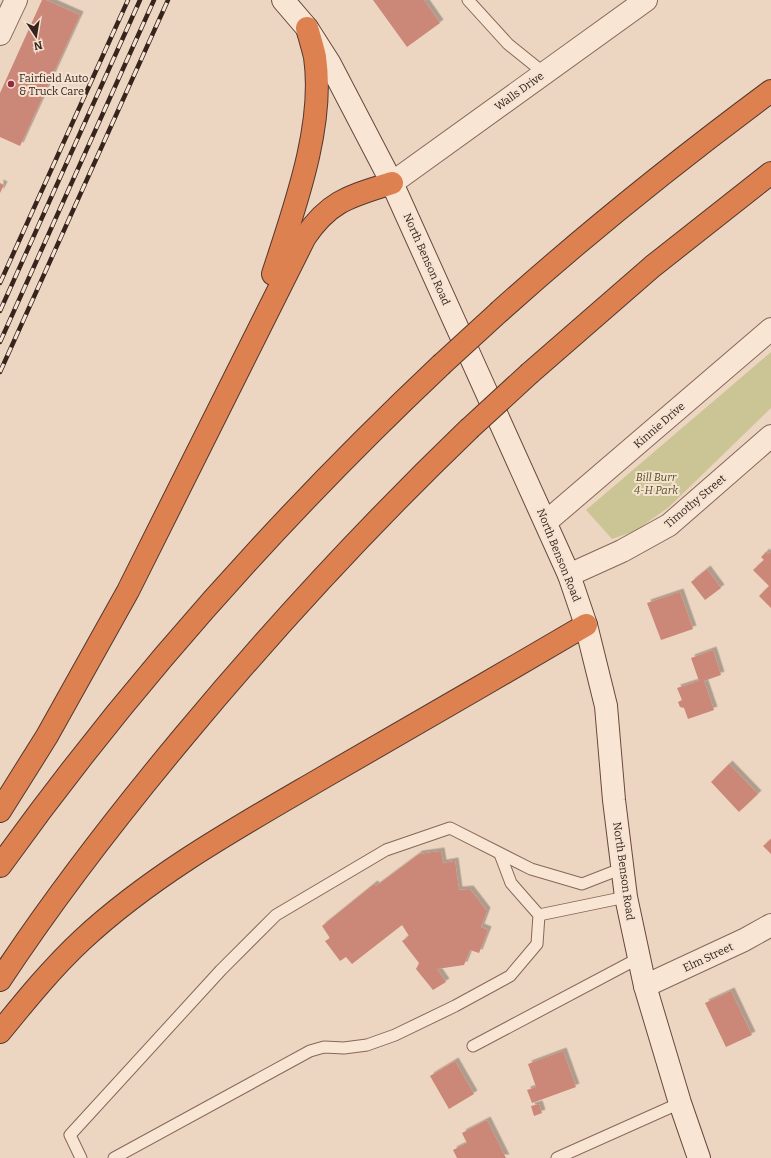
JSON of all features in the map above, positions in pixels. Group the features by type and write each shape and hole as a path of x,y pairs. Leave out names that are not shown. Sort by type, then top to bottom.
{"highway":[{"path":"237,373 270,286 310,147 317,101 317,79 315,56 307,28"},
{"path":"0,866 110,722 216,596 328,475 441,365 500,311 602,223 771,91"},
{"path":"0,980 56,901 139,791 251,657 359,538 470,429 530,373 653,266 771,174"},
{"path":"0,811 50,730 128,591 295,254 314,223 336,203 392,183"},
{"path":"0,1032 47,977 82,941 118,909 155,882 271,807 586,625"}],"main road":[{"path":"0,34 16,0"},
{"name":"North Benson Road","path":"283,0 307,28 330,64 392,183 569,574 586,625 606,706 614,800 626,897 645,986 680,1103 699,1158"},
{"name":"Walls Drive","path":"392,183 646,0"},
{"name":"Kinnie Drive","path":"546,522 771,329"},
{"name":"Timothy Street","path":"569,574 622,552 669,525 771,436"},
{"name":"Elm Street","path":"645,986 744,940 771,925"}],"lane":[{"path":"468,0 508,44 544,73"},
{"path":"81,1158 70,1135 211,982 276,915 386,850 450,828 531,870 582,884 623,868"},
{"path":"114,1158 310,1051 324,1047 344,1048 367,1045 395,1036 510,976 538,944 540,916 511,882 500,854"},
{"path":"540,916 626,897"},
{"path":"473,1046 639,958"},
{"path":"557,1158 680,1103"}],"green space":[{"name":"Bill Burr 4-H Park","path":"771,352 771,408 669,507 635,531 612,539 586,510"}],"building":[{"path":"42,0 46,0 80,15 20,146 0,137 0,93"},
{"path":"373,0 424,0 440,23 407,47"},
{"path":"0,183 4,185 0,193"},
{"path":"766,552 768,554 771,552 771,608 759,596 769,586 753,570 764,560 761,557"},
{"path":"707,569 721,588 705,600 691,582"},
{"path":"680,592 693,629 661,640 647,603"},
{"path":"713,650 721,675 704,681 714,710 688,719 684,708 680,707 678,702 682,700 677,688 699,681 691,658"},
{"path":"729,764 758,794 739,812 711,782"},
{"path":"771,839 771,854 763,846"},
{"path":"441,851 443,863 455,861 459,890 470,889 487,911 481,927 488,930 479,953 470,950 464,965 437,969 446,982 433,990 416,969 419,963 402,941 409,936 402,925 352,964 346,957 340,961 325,941 330,938 322,926 374,884 376,886 419,854"},
{"path":"731,991 752,1035 726,1047 705,1003"},
{"path":"563,1051 576,1087 532,1103 527,1090 536,1087 528,1064"},
{"path":"455,1061 474,1094 449,1109 430,1076"},
{"path":"539,1104 542,1113 534,1116 531,1106"},
{"path":"487,1120 506,1158 457,1158 453,1150 467,1143 462,1133"}],"railway":[{"path":"0,283 128,0"},
{"path":"0,311 140,0"},
{"path":"0,342 154,0"},
{"path":"0,372 168,0"}],"place":[{"name":"Fairfield Auto & Truck Care","path":"11,84"}]}
